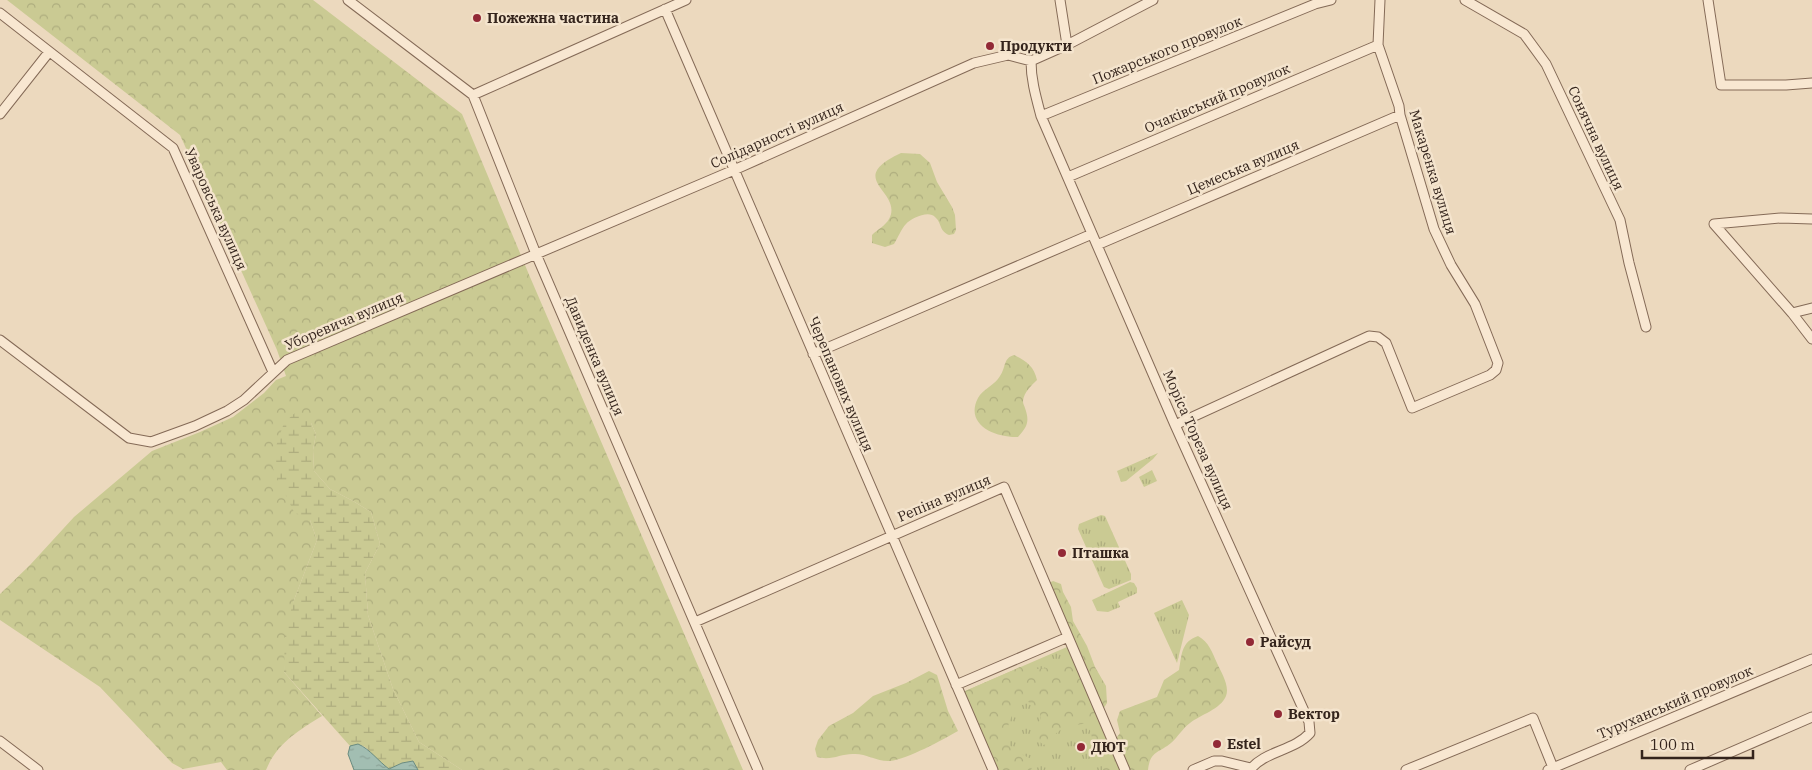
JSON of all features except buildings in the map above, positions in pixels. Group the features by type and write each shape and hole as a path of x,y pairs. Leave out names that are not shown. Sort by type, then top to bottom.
{"street":[{"path":"348,0 473,95 686,0"},
{"path":"1060,0 1067,45"},
{"path":"1031,61 1067,45 1153,0"},
{"name":"Пожарського провулок","path":"1041,116 1315,4 1331,0"},
{"name":"Макаренка вулиця","path":"1175,425 1369,336 1378,337 1386,343 1412,408 1490,375 1496,370 1498,363 1475,304 1451,265 1434,228 1400,115 1399,106 1378,45 1380,0"},
{"name":"Сонячна вулиця","path":"1465,0 1524,34 1546,64 1620,220 1628,263 1646,326"},
{"path":"1708,0 1721,85 1812,83"},
{"name":"Черепанових вулиця","path":"665,9 993,770"},
{"name":"Уваровська вулиця","path":"0,13 173,148 273,372"},
{"name":"Очакiвський провулок","path":"1068,177 1378,45"},
{"path":"0,114 49,52"},
{"name":"Солідарності вулиця","path":"536,254 734,170 974,63 1008,55 1031,61"},
{"name":"Моріса Тореза вулиця","path":"1031,61 1034,92 1041,116 1175,425 1309,722 1310,733 1303,741 1258,763 1250,769"},
{"name":"Давиденка вулиця","path":"473,95 536,254 758,770"},
{"name":"Цемеська вулиця","path":"1097,244 1400,115"},
{"path":"1812,219 1781,218 1714,224 1812,339"},
{"path":"813,354 1092,234"},
{"name":"Уборевича вулиця","path":"0,340 129,438 151,442 195,426 227,411 244,400 287,360 536,254"},
{"path":"1792,314 1812,308"},
{"name":"Репiна вулиця","path":"695,622 1004,487 1125,770"},
{"path":"956,685 1068,637"},
{"name":"Туруханський провулок","path":"1552,769 1812,659"},
{"path":"1690,770 1812,717"},
{"path":"1406,770 1533,718 1552,769"},
{"path":"0,741 38,770"},
{"path":"1193,770 1214,760 1250,769"}],"green space":[{"path":"7,0 313,0 462,114 530,277 743,770 462,770 419,742 393,689 368,615 365,573 380,544 371,512 330,489 314,471 313,450 316,434 311,423 310,520 317,540 294,600 284,672 322,716 289,738 276,752 266,770 227,770 221,762 183,769 172,763 100,687 0,620 0,594 30,565 74,517 152,451 233,417 264,393 276,380 286,376 277,350 180,135"},
{"path":"901,153 920,154 930,163 937,182 955,215 956,230 954,234 949,235 946,233 935,217 929,214 916,217 908,222 894,244 885,247 872,243 872,235 888,221 891,209 889,201 876,178 877,171 884,162"},
{"path":"1014,355 1029,364 1037,380 1028,389 1024,398 1023,403 1027,413 1025,427 1018,437 1009,437 984,428 975,416 975,407 980,395 998,379 1008,358"},
{"path":"297,411 311,423 316,434 313,450 314,471 330,489 371,512 380,544 365,573 368,615 393,689 419,742 462,770 418,770 413,761 402,763 389,769 379,762 364,746 350,746 284,672 285,631 294,600 317,540 310,520 294,512 273,469 275,449 284,423"},
{"path":"1158,453 1126,481 1121,482 1117,471"},
{"path":"1152,470 1157,481 1144,487 1139,477"},
{"path":"1101,515 1105,516 1131,574 1131,580 1109,589 1104,587 1078,529 1079,524"},
{"path":"1053,581 1061,584 1071,607 1073,621 1106,686 1107,703 1100,714 1098,723 1100,732 1108,737 1117,737 1120,733 1117,720 1120,711 1157,697 1164,680 1179,670 1183,649 1188,642 1198,636 1208,644 1212,651 1226,684 1226,696 1220,705 1190,723 1171,743 1156,753 1151,759 1148,770 1103,770 1101,753 1093,741 1088,723 1062,729 1044,745 1036,736 1036,729 1041,718 1039,709 1027,701 1021,704 1012,715 1007,736 1014,750 1032,759 1034,763 1031,770 997,770 963,692 1020,667 1036,669 1058,667 1071,663 1075,655 1066,629 1047,596 1049,583"},
{"path":"1130,582 1134,583 1137,593 1118,602 1120,607 1108,612 1097,611 1092,600"},
{"path":"1182,600 1189,615 1177,663 1154,613"},
{"path":"1067,647 1121,770 997,770 963,692"},
{"path":"929,671 937,675 948,711 958,731 897,760 881,760 855,754 828,758 817,757 815,749 818,740 829,726 853,713 873,696 906,683"}],"water":[{"path":"358,744 389,769 402,763 413,761 418,770 354,770 348,754 350,746"}],"place":[{"name":"Пожежна частина","path":"477,18"},
{"name":"Продукти","path":"990,46"},
{"name":"Пташка","path":"1062,553"},
{"name":"Райсуд","path":"1250,642"},
{"name":"Вектор","path":"1278,714"},
{"name":"Estel","path":"1217,744"},
{"name":"ДЮТ","path":"1081,747"}]}
